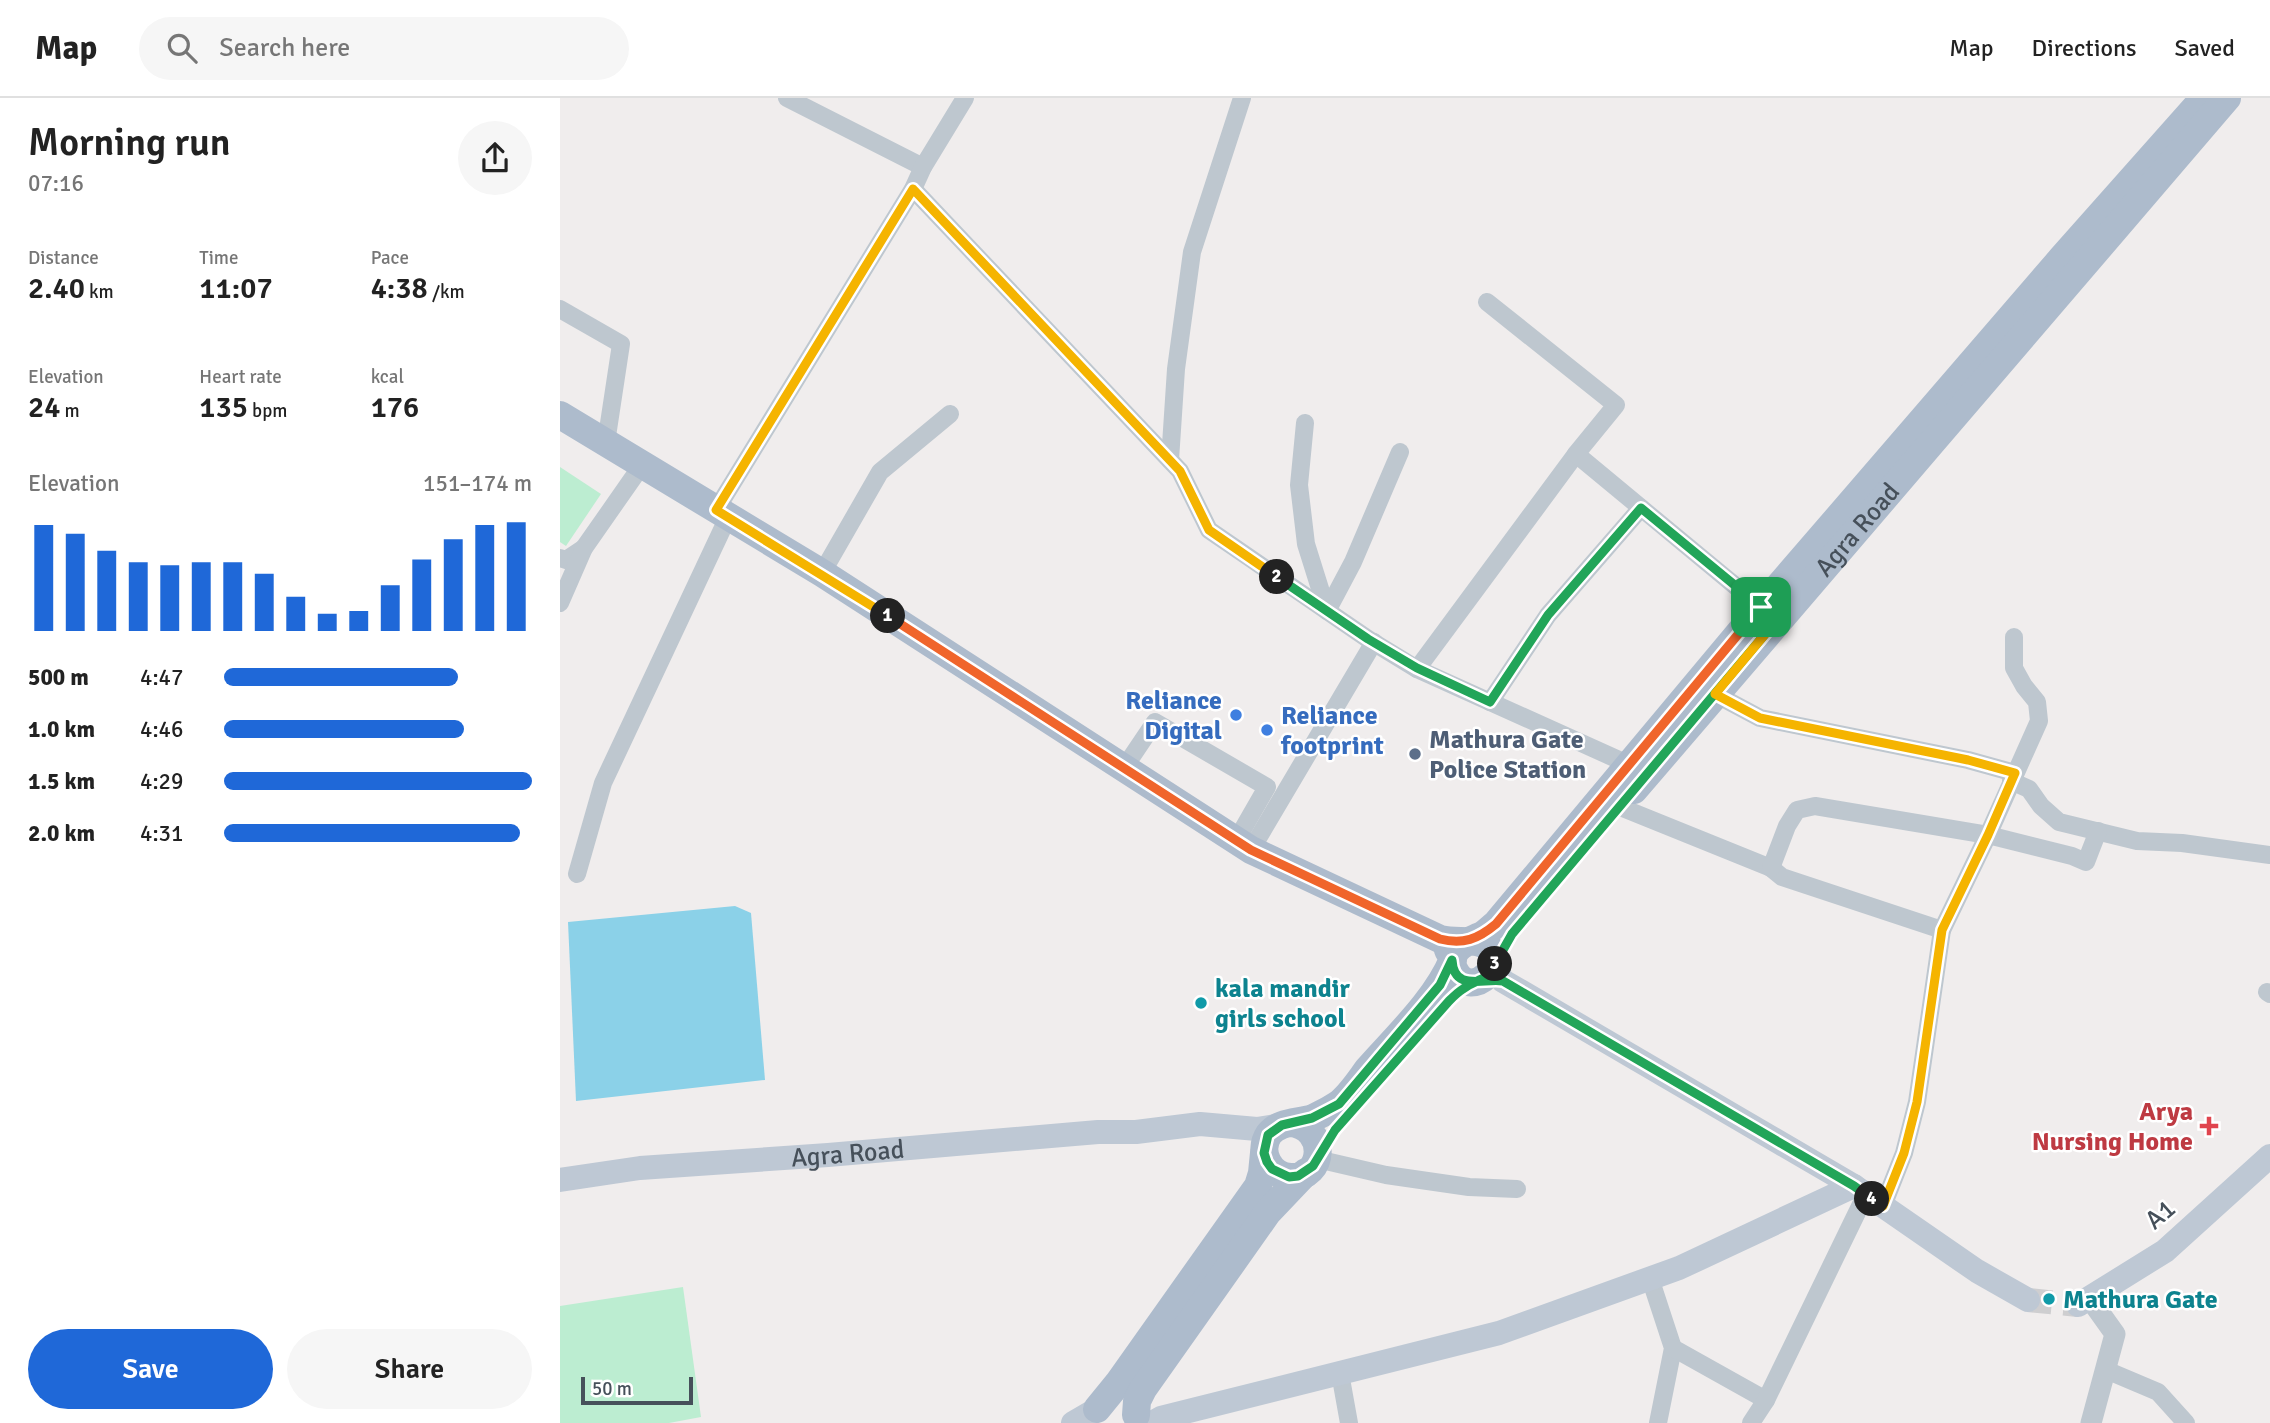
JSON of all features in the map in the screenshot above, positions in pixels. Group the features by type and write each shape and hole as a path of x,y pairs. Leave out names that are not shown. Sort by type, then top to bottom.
{"main road":[{"name":"Agra Road","path":"1147,1420 1137,1401 1143,1389 1268,1212 1312,1166 1335,1130 1440,1011 1462,989 1488,977 1512,934 1715,694 1769,614 2063,258 2204,98"},
{"name":"Agra Road","path":"1136,1132 1200,1124 1257,1129 1312,1118 1339,1104 1440,985 1453,947 1485,933 1496,924 1630,765 2067,286 2227,98"},
{"path":"560,415 822,573 1244,846 1453,947 1475,941 1487,947 1494,959 1488,977 1868,1195 1977,1271 2028,1300"},
{"path":"1094,1416 1258,1186 1262,1173 1264,1153 1268,1135 1286,1124 1307,1128 1317,1142 1312,1166 1289,1177 1280,1174 1267,1162 1264,1153"},
{"name":"Agra Road","path":"560,1180 640,1168 1098,1132 1136,1132 1239,1143 1264,1153"},
{"name":"A1","path":"2084,1302 2165,1251 2270,1156"},
{"path":"1073,1423 1094,1416 1109,1401 1125,1403 1147,1420 1499,1333 1679,1268 1868,1195"}],"street":[{"path":"788,98 813,104 923,167"},
{"path":"577,874 603,783 722,513 965,98"},
{"path":"1170,460 1176,369 1192,253 1242,98"},
{"path":"913,189 1180,471 1209,530 1327,611 1417,668 1630,765"},
{"path":"1417,668 1576,454 1616,405 1488,302"},
{"path":"560,309 621,344 606,443"},
{"path":"822,573 880,472 950,414"},
{"path":"1305,422 1299,485 1307,544 1327,611"},
{"path":"1327,611 1353,562 1400,452"},
{"path":"1576,454 1769,614"},
{"path":"560,603 584,548 642,465"},
{"path":"1490,702 1548,615 1641,508"},
{"path":"560,558 566,561 584,548"},
{"path":"1752,1423 1868,1195 1904,1153 1917,1102 1942,930 2039,721 2037,702 2014,668 2014,636"},
{"path":"1244,846 1374,642"},
{"path":"1715,694 1760,718 1968,760 2013,777 2029,789 2041,806 2059,822 2137,841 2182,843 2270,855"},
{"path":"1124,768 1155,722 1267,788 1244,846"},
{"path":"1771,868 1787,826 1797,810 1815,806 1988,835 2086,862 2098,831"},
{"path":"1620,807 1771,868 1782,877 1942,930"},
{"path":"1312,1166 1469,1186 1517,1189"},
{"path":"1650,1278 1673,1348 1658,1423"},
{"path":"2084,1302 2116,1334 2091,1423"},
{"path":"1673,1348 1766,1400"},
{"path":"2106,1370 2158,1392 2186,1423"},
{"path":"1340,1373 1349,1423"}],"green space":[{"path":"560,467 601,494 566,546 560,542"},
{"path":"683,1287 701,1417 669,1423 560,1423 560,1306"}],"water":[{"path":"735,906 751,913 765,1080 576,1101 568,922"}],"tunnel":[{"path":"2028,1300 2078,1305"}],"place":[{"name":"Reliance Digital","path":"1236,715"},
{"name":"Reliance footprint","path":"1267,730"},
{"name":"Mathura Gate Police Station","path":"1415,754"},
{"name":"kala mandir girls school","path":"1201,1003"},
{"name":"Arya Nursing Home","path":"2209,1126"},
{"name":"Mathura Gate","path":"2049,1299"}],"route":[{"path":"1761,607 1496,924 1468,942 1452,942 1440,939 1251,850 822,573 716,510 913,189 1180,471 1209,530 1374,642 1417,668 1490,702 1548,615 1641,508 1777,620 1512,934 1486,978 1474,982 1462,989 1449,1001 1335,1130 1313,1166 1298,1176 1289,1177 1272,1169 1267,1162 1264,1153 1268,1135 1282,1125 1312,1118 1339,1104 1440,985 1452,960 1453,969 1462,979 1468,982 1474,982 1494,979 1503,981 1854,1186 1883,1206 1904,1153 1917,1102 1942,930 2015,773 1968,760 1760,718 1715,694 1777,620 1761,607"}]}
